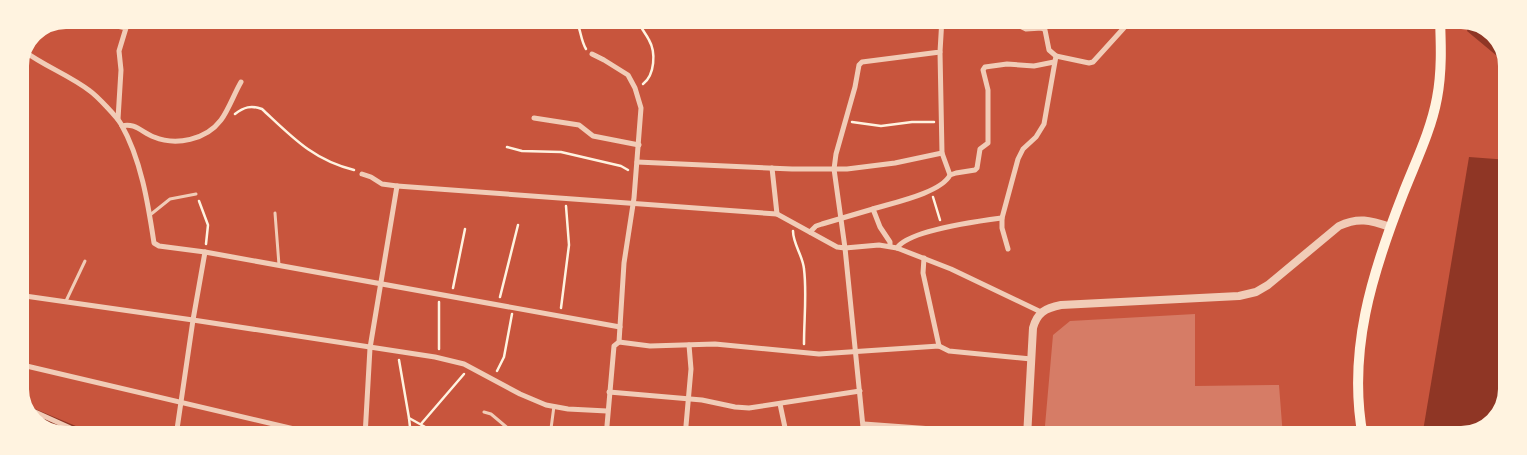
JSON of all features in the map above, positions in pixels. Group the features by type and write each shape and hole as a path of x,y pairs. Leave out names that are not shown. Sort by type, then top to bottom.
{"highway":[{"path":"1362,429 1357,394 1357,364 1360,336 1368,299 1390,228 1419,154 1437,100 1441,57 1440,26"}],"street":[{"path":"118,26 126,30 119,51 118,120"},
{"path":"942,26 940,122 942,153 950,175"},
{"path":"1008,249 1002,228 1002,218 1018,158 1023,149 1036,137 1044,124 1055,59 1049,50 1045,30 1042,28 1026,29 1020,26"},
{"path":"810,232 816,226 930,191 948,180 950,175 956,172 976,170 980,148 988,143 988,90 983,70 985,67 1007,64 1034,66 1055,59 1093,62 1126,26"},
{"path":"864,429 845,248 834,169 836,154 855,87 859,65 862,62 940,52"},
{"path":"28,54 90,91 118,120 138,166 150,215 154,243 159,246 206,252 620,327"},
{"path":"592,54 628,75 635,88 641,108 636,175 624,263 619,342"},
{"path":"122,126 127,124 134,126 155,137 171,141 199,137 220,120 240,82"},
{"path":"534,118 579,125 593,136 639,145"},
{"path":"637,162 847,169 895,163 942,153"},
{"path":"772,168 777,214"},
{"path":"362,174 382,184 397,186 777,214 837,247 890,246 951,269 1041,312"},
{"path":"365,429 370,348 397,186"},
{"path":"873,209 880,227 890,242 890,246"},
{"path":"896,248 899,244 922,233 1002,218"},
{"path":"1027,429 1032,328 1036,318 1046,308 1061,305 1239,296 1256,292 1268,285 1339,226 1350,221 1373,221 1390,228"},
{"path":"177,429 193,320 206,252"},
{"path":"924,258 923,273 939,346"},
{"path":"26,296 435,357 464,364 520,394 546,405 568,409 607,410"},
{"path":"606,429 614,346 619,342 650,346 715,344 819,354 939,346 948,351 1031,359"},
{"path":"686,429 691,369 689,345"},
{"path":"26,366 295,429"},
{"path":"609,392 749,408 860,391"},
{"path":"780,404 785,429"},
{"path":"34,412 73,429"},
{"path":"864,424 932,429"}],"lane":[{"path":"150,215 170,199 196,194"},
{"path":"275,213 279,266"},
{"path":"66,302 85,261"},
{"path":"551,429 554,406"},
{"path":"484,412 491,414 509,429"}],"path":[{"path":"579,26 581,42 592,54"},
{"path":"635,88 649,80 652,73 652,47 640,26"},
{"path":"220,120 225,121 242,108 254,106 262,109 312,153 338,166 359,171 362,174"},
{"path":"846,121 881,126 912,122 940,122"},
{"path":"507,147 522,151 561,152 621,166 636,175"},
{"path":"930,191 938,209 942,229"},
{"path":"196,194 208,225 206,252"},
{"path":"560,317 568,245 565,198"},
{"path":"794,224 793,235 801,253 804,269 804,353"},
{"path":"497,305 518,225"},
{"path":"451,297 465,229"},
{"path":"435,357 438,351 440,295"},
{"path":"493,380 504,357 513,308"},
{"path":"397,351 410,429"},
{"path":"421,424 470,367"},
{"path":"409,418 426,429"}],"shaded area":[{"path":"1468,27 1483,33 1494,44 1500,58 1467,31"},
{"path":"1469,157 1501,159 1501,388 1497,406 1491,415 1473,427 1423,429"}],"building":[{"path":"1195,314 1195,386 1279,385 1282,429 1045,429 1053,335 1070,321"}]}
